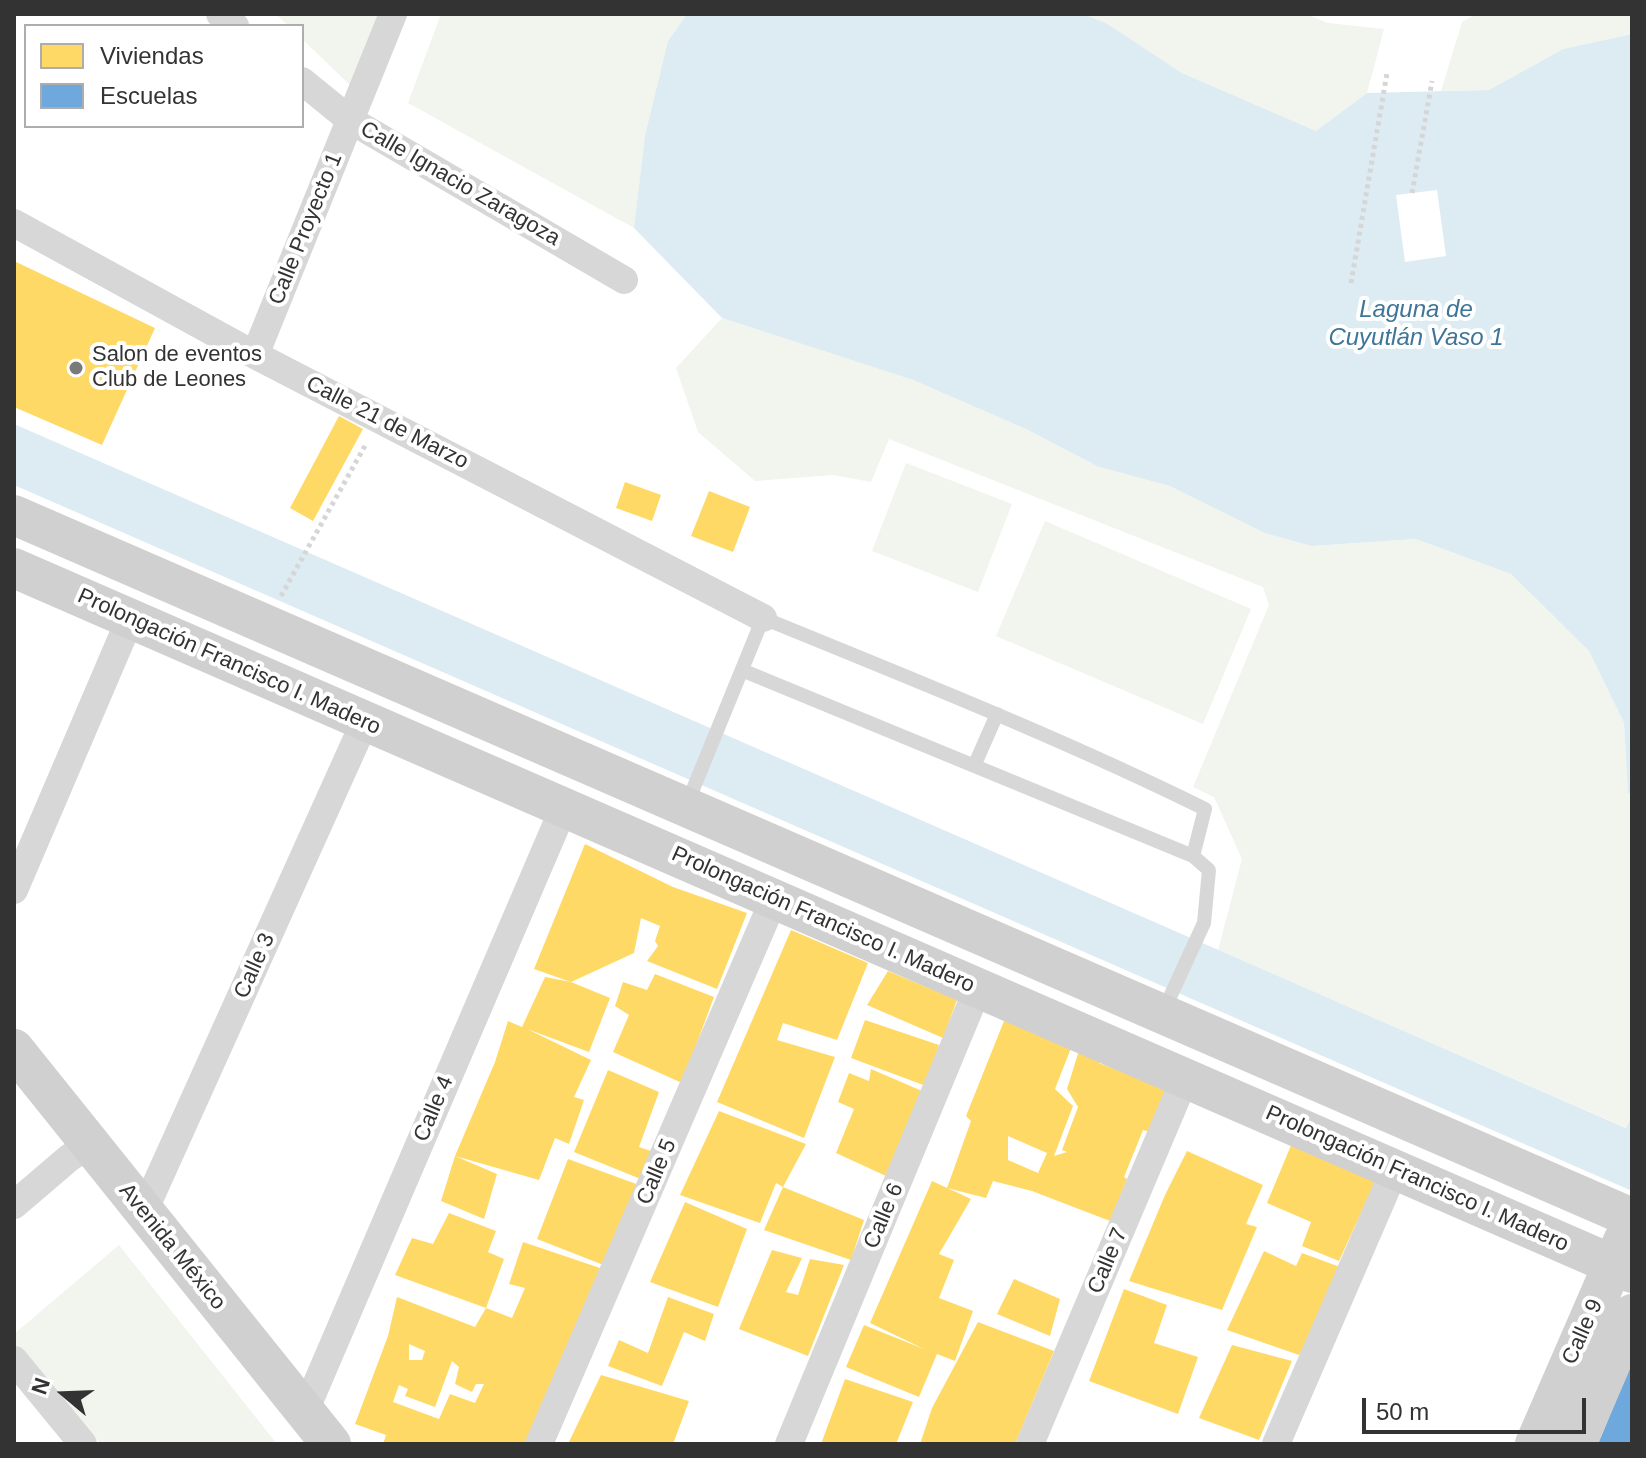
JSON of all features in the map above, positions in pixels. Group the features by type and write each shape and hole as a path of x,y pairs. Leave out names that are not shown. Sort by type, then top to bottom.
{"street":[{"name":"Calle Proyecto 1","path":"255,355 393,14"},
{"name":"Calle Ignacio Zaragoza","path":"304,83 350,120 624,280"},
{"name":"Calle 21 de Marzo","path":"14,223 255,355 763,618"},
{"path":"14,515 511,731 689,798 900,900 1167,1005 1323,1084 1632,1220"},
{"name":"Prolongación Francisco I. Madero","path":"14,568 1622,1269"},
{"path":"14,890 130,619"},
{"name":"Calle 3","path":"144,1211 365,721"},
{"path":"485,773 511,731"},
{"name":"Calle 4","path":"300,1428 564,807"},
{"name":"Calle 5","path":"539,1444 774,899"},
{"path":"878,945 900,900"},
{"name":"Calle 6","path":"789,1444 978,988"},
{"name":"Avenida México","path":"14,1049 79,1151 300,1428 331,1444"},
{"name":"Calle 7","path":"1030,1444 1185,1078"},
{"path":"1302,1129 1323,1084"},
{"name":"Avenida México","path":"14,1087 144,1211 300,1428"},
{"path":"14,1205 79,1151"},
{"path":"1276,1444 1395,1169"},
{"name":"Calle 9","path":"1535,1444 1622,1269 1632,1220"},
{"path":"1576,1444 1632,1314"},
{"path":"14,1360 83,1444"}],"lane":[{"path":"689,798 744,671 763,618 997,714 1205,809 1193,856"},
{"path":"744,671 1193,856 1209,870 1204,923 1167,1005"},
{"path":"975,764 997,714"}],"path":[{"path":"1351,283 1387,73"},
{"path":"1412,193 1432,81"},
{"path":"274,608 380,418"}],"shaded area":[{"path":"276,14 383,14 352,87 304,41 304,24 286,24"},
{"path":"441,14 687,14 668,41 645,135 634,228 408,103"},
{"path":"1083,14 1306,14 1328,23 1384,29 1367,93 1316,131 1182,73 1106,23"},
{"path":"1476,14 1632,14 1632,34 1563,49 1489,90 1441,91 1462,22"},
{"path":"722,318 913,380 1026,429 1099,467 1170,486 1312,546 1416,539 1511,574 1589,651 1624,723 1628,792 1632,793 1632,1116 1627,1128 1218,950 1242,859 1214,797 1193,787 1269,605 1263,587 889,439 871,482 833,475 755,481 698,432 676,368"},
{"path":"906,463 1012,504 978,592 872,551"},
{"path":"1045,521 1251,609 1203,724 996,636"},
{"path":"119,1245 277,1444 101,1444 14,1343 14,1334"}],"water":[{"name":"Laguna de Cuyutlán Vaso 1","path":"687,14 1083,14 1106,23 1182,73 1316,131 1367,93 1489,90 1563,49 1632,34 1632,793 1628,793 1624,723 1589,651 1511,574 1416,539 1312,546 1265,533 1170,486 1099,467 1026,429 913,380 722,318 634,228 645,135 668,41"},
{"path":"14,424 1626,1128 1632,1116 1632,1191 14,485"}],"pier":[{"path":"1437,190 1446,256 1405,262 1396,195"}],"building: Viviendas":[{"name":"Salon de eventos Club de Leones","path":"14,261 155,328 102,445 14,407"},
{"path":"339,416 363,429 313,521 290,508"},
{"path":"625,482 661,495 652,521 616,508"},
{"path":"709,491 750,507 733,552 691,536"},
{"path":"585,844 673,887 747,913 717,989 647,961 658,946 655,941 660,926 641,918 634,953 571,982 534,969"},
{"path":"791,930 868,963 837,1040 783,1023 777,1040 835,1057 804,1138 717,1102"},
{"path":"888,971 957,1000 943,1038 867,1005"},
{"path":"655,974 714,997 682,1083 613,1052 629,1015 615,1006 623,982 647,990"},
{"path":"545,977 571,982 610,998 589,1052 527,1029 591,1060 574,1097 584,1100 569,1144 555,1138 539,1180 455,1156 495,1062 508,1021 522,1027"},
{"path":"1006,1016 1073,1043 1055,1089 1073,1106 1054,1156 1067,1152 1062,1150 1078,1107 1067,1089 1081,1044 1104,1053 1099,1063 1169,1089 1150,1132 1143,1130 1110,1221 1032,1191 993,1181 986,1198 947,1188 971,1121 966,1116","holes":["1008,1136 1047,1153 1038,1173 1008,1160"]},
{"path":"865,1020 939,1045 926,1086 851,1058"},
{"path":"871,1069 922,1091 886,1176 836,1153 854,1109 838,1102 849,1073 869,1081"},
{"path":"608,1070 659,1092 639,1147 657,1153 643,1180 574,1152"},
{"path":"719,1111 806,1144 783,1187 776,1183 760,1223 680,1195"},
{"path":"1292,1143 1376,1180 1339,1261 1302,1246 1311,1222 1267,1203"},
{"path":"1187,1151 1263,1185 1246,1224 1257,1227 1222,1310 1129,1281"},
{"path":"455,1156 497,1174 484,1219 441,1201"},
{"path":"568,1159 639,1185 606,1266 537,1239"},
{"path":"932,1181 971,1199 939,1254 954,1260 939,1298 973,1311 955,1361 937,1354 919,1397 846,1367 864,1325 924,1349 870,1323"},
{"path":"783,1187 864,1220 851,1260 764,1230"},
{"path":"685,1202 747,1229 718,1307 650,1282"},
{"path":"449,1213 496,1231 488,1252 504,1259 486,1308 395,1275 412,1238 433,1244"},
{"path":"523,1242 600,1268 530,1444 383,1444 386,1435 355,1424 388,1336 397,1297 475,1327 486,1308 512,1318 525,1288 509,1284","holes":["409,1344 425,1351 422,1360 409,1360","452,1361 459,1367 455,1384 472,1392 476,1384 484,1384 475,1403 450,1394 439,1419 393,1402 399,1385 408,1389 405,1396 435,1407"]},
{"path":"772,1250 802,1258 786,1292 798,1295 810,1259 844,1265 808,1356 739,1329"},
{"path":"1264,1251 1296,1266 1302,1253 1340,1267 1321,1316 1299,1355 1227,1330"},
{"path":"1014,1279 1060,1299 1050,1336 997,1314"},
{"path":"1124,1289 1167,1305 1154,1343 1198,1357 1178,1414 1089,1381"},
{"path":"668,1297 714,1314 705,1341 684,1332 662,1386 608,1366 619,1340 648,1353"},
{"path":"978,1322 1054,1351 1015,1444 920,1444 932,1408"},
{"path":"1232,1345 1292,1361 1259,1440 1199,1418"},
{"path":"601,1375 689,1401 673,1444 568,1444"},
{"path":"845,1379 913,1402 896,1444 821,1444"}],"building: Escuelas":[{"path":"1632,1362 1632,1444 1598,1444"}],"place":[{"name":"Salon de eventos Club de Leones","path":"76,368"}]}
